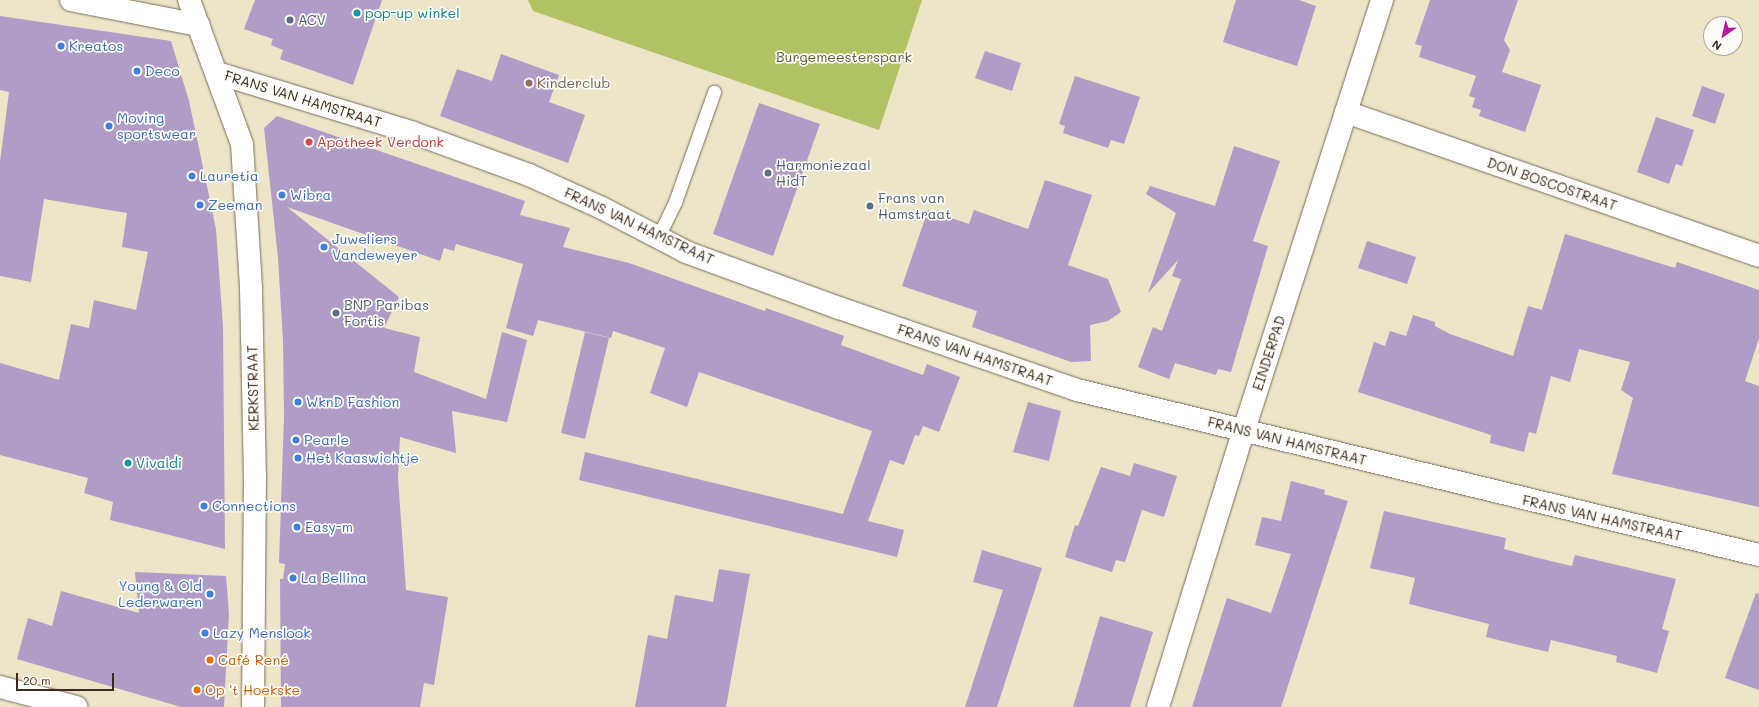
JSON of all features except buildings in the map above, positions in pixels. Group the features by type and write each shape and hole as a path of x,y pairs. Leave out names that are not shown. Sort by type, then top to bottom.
{"street":[{"path":"71,0 199,25"},
{"name":"KERKSTRAAT","path":"189,0 242,144 250,288 255,477 253,707"},
{"name":"EINDERPAD","path":"1158,707 1244,430 1382,0"},
{"name":"FRANS VAN HAMSTRAAT","path":"217,73 411,132 530,175 686,252 839,308 1077,390 1759,555"},
{"name":"DON BOSCOSTRAAT","path":"1346,112 1759,256"},
{"path":"0,687 76,707"}],"lane":[{"path":"658,237 675,202 714,92"}],"green space":[{"name":"Burgemeesterspark","path":"528,0 922,0 879,130 533,11"}],"place":[{"name":"pop-up winkel","path":"357,13"},
{"name":"ACV","path":"290,20"},
{"name":"Kreatos","path":"61,46"},
{"name":"Deco","path":"137,71"},
{"name":"Kinderclub","path":"529,83"},
{"name":"Moving sportswear","path":"109,126"},
{"name":"Apotheek Verdonk","path":"309,142"},
{"name":"Harmoniezaal HidT","path":"768,173"},
{"name":"Lauretia","path":"192,176"},
{"name":"Wibra","path":"282,195"},
{"name":"Zeeman","path":"200,205"},
{"name":"Frans van Hamstraat","path":"870,206"},
{"name":"Juweliers Vandeweyer","path":"324,247"},
{"name":"BNP Paribas Fortis","path":"336,313"},
{"name":"WknD Fashion","path":"298,402"},
{"name":"Pearle","path":"296,440"},
{"name":"Het Kaaswichtje","path":"298,458"},
{"name":"Vivaldi","path":"128,463"},
{"name":"Connections","path":"204,506"},
{"name":"Easy-m","path":"297,527"},
{"name":"La Bellina","path":"293,578"},
{"name":"Young & Old Lederwaren","path":"210,594"},
{"name":"Lazy Menslook","path":"205,633"},
{"name":"Café René","path":"210,660"},
{"name":"Op 't Hoekske","path":"197,690"}]}
